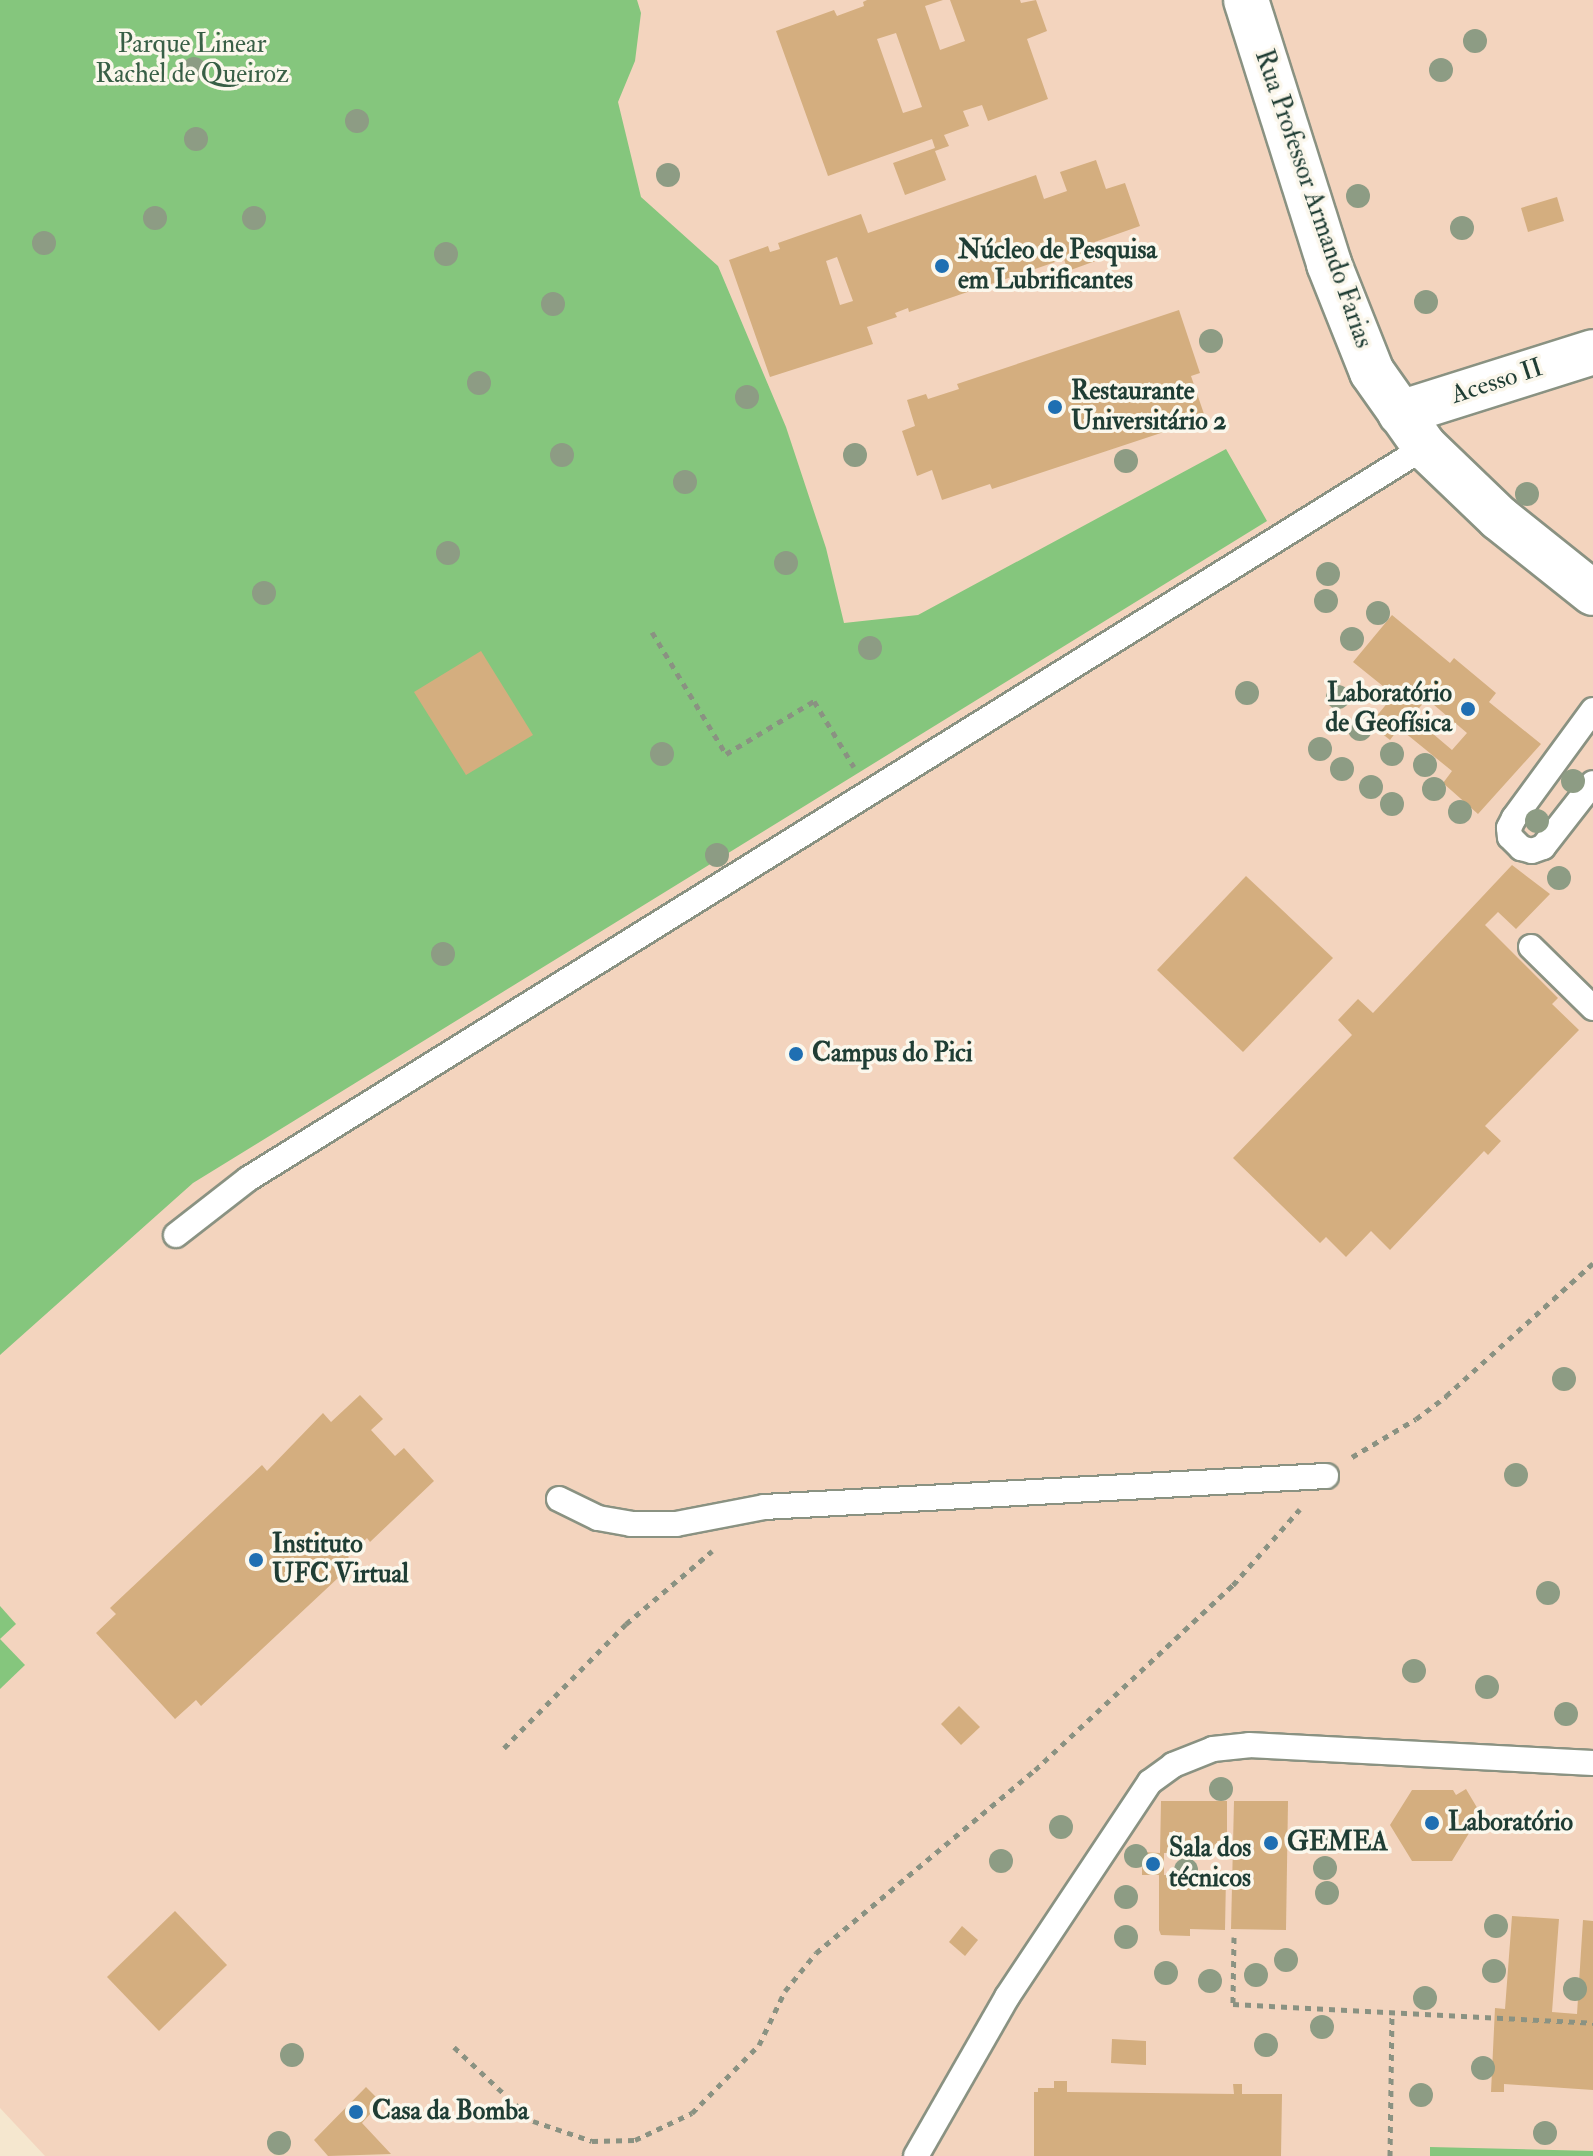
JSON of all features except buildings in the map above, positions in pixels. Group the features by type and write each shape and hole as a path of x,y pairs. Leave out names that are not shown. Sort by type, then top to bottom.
{"street":[{"name":"Rua Professor Armando Farias","path":"1246,0 1333,275 1372,372 1412,430 1499,518 1593,593"},
{"name":"Acesso II","path":"1412,430 1593,352"}],"lane":[{"path":"176,1235 248,1179 869,792 1412,430"},
{"path":"1593,710 1514,818 1509,828 1510,837 1521,848 1532,851 1543,847 1593,783"},
{"path":"1531,947 1593,1008"},
{"path":"559,1499 598,1518 631,1524 676,1524 764,1507 1326,1476"},
{"path":"916,2156 1007,1997 1150,1782 1173,1765 1213,1749 1249,1745 1593,1763"}],"path":[{"path":"652,632 726,754 814,701 869,792"},
{"path":"454,2047 533,2121 592,2141 635,2140 692,2113 759,2045 785,1991 816,1953 1035,1770 1233,1585 1326,1476 1436,1404 1593,1263"},
{"path":"504,1748 626,1624 764,1507"},
{"path":"1234,1937 1233,2004 1593,2023"},
{"path":"1390,2156 1392,2012"}],"shaded area":[{"name":"Campus do Pici","path":"0,0 1593,0 1593,2156 45,2156 0,2108"}],"green space":[{"name":"Parque Linear Rachel de Queiroz","path":"0,0 637,0 641,13 635,61 618,102 641,197 718,266 786,427 826,548 844,623 918,615 1226,449 1267,521 193,1183 0,1355"},
{"path":"0,1606 16,1624 0,1639"},
{"path":"0,1639 25,1665 0,1689"},
{"path":"1430,2147 1593,2151 1593,2156 1430,2156"}],"place":[{"name":"Núcleo de Pesquisa em Lubrificantes","path":"942,266"},
{"name":"Restaurante Universitário 2","path":"1055,407"},
{"name":"Laboratório de Geofísica","path":"1468,709"},
{"name":"Campus do Pici","path":"796,1054"},
{"name":"Instituto UFC Virtual","path":"256,1560"},
{"name":"Laboratório","path":"1432,1823"},
{"name":"GEMEA","path":"1271,1843"},
{"name":"Sala dos técnicos","path":"1153,1864"},
{"name":"Casa da Bomba","path":"356,2112"}]}
